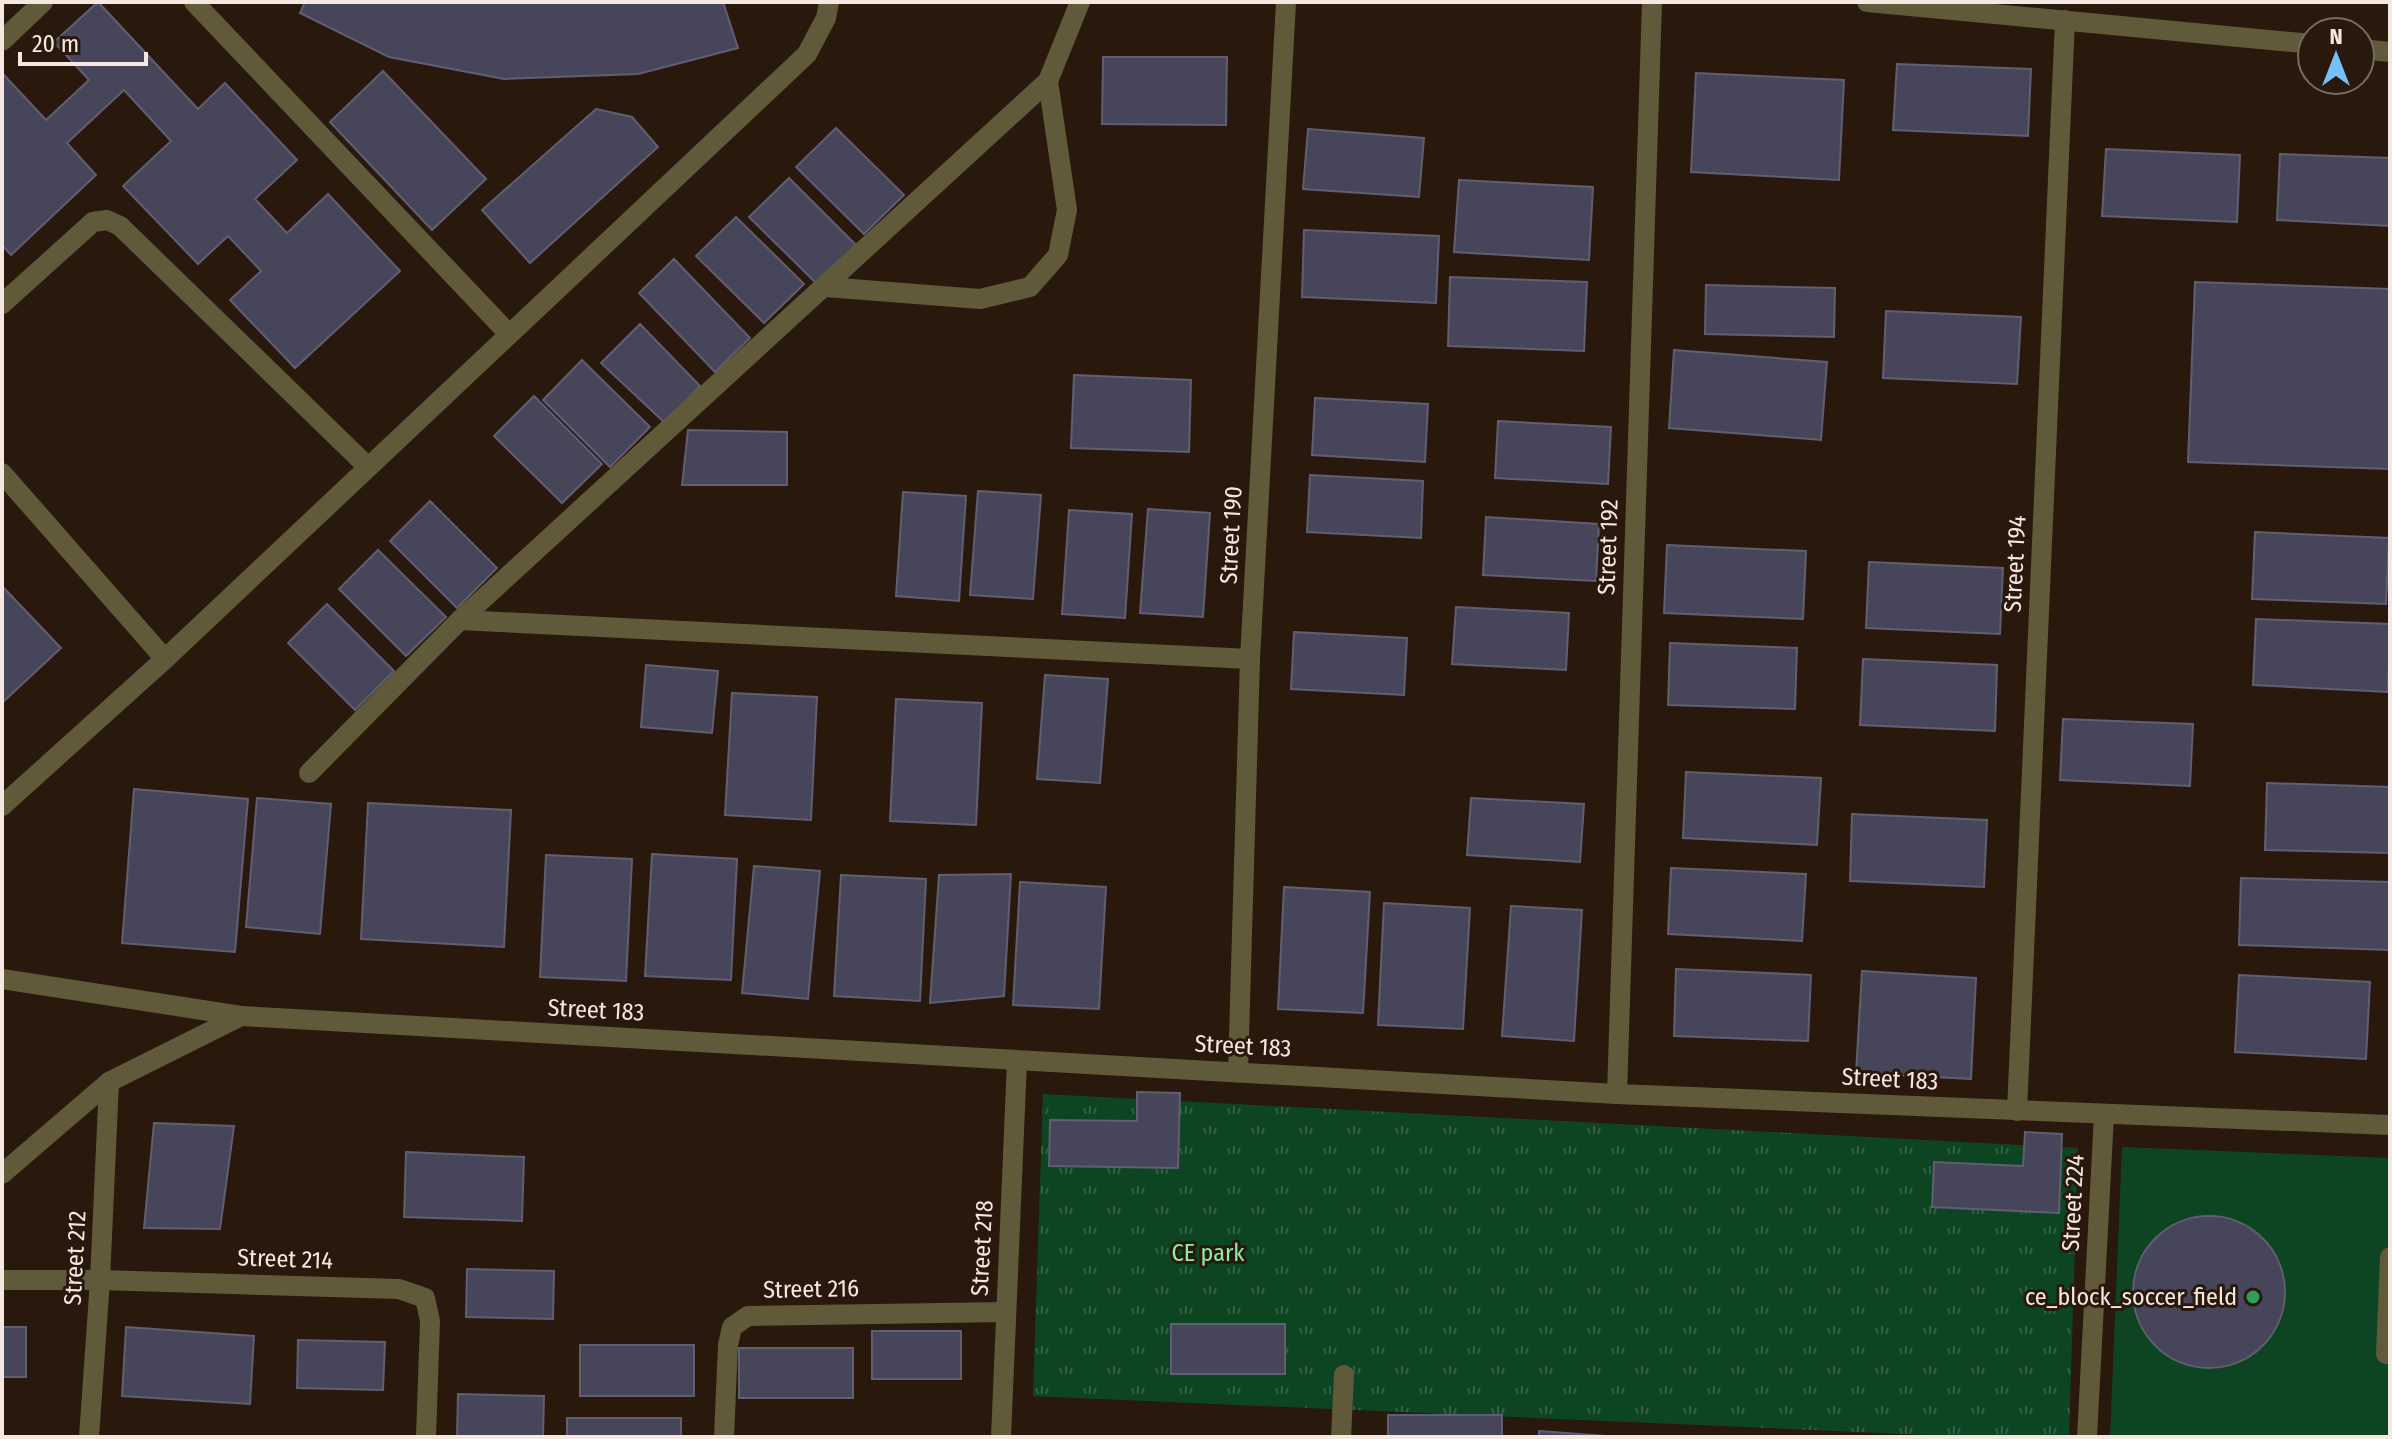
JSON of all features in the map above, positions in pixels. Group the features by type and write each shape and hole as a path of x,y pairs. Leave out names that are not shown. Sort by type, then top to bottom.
{"street":[{"path":"2,41 43,2"},
{"path":"194,2 509,334"},
{"path":"2,806 165,659 807,54 826,18 829,2"},
{"path":"309,773 460,620 1048,81 1080,2"},
{"name":"Street 190","path":"1238,1071 1250,659 1286,2"},
{"name":"Street 192","path":"1617,1094 1652,2"},
{"path":"1867,2 2296,42"},
{"name":"Street 194","path":"2017,1111 2065,20"},
{"path":"826,287 980,299 1030,287 1058,255 1067,210 1048,81"},
{"path":"2,304 93,222 107,220 120,226 368,467"},
{"path":"2,473 165,659"},
{"path":"460,620 1250,659"},
{"path":"2,979 241,1016"},
{"name":"Street 183","path":"2,1174 109,1082 241,1016 1617,1094 2390,1125"},
{"name":"Street 218","path":"1001,1437 1017,1061"},
{"name":"Street 212","path":"89,1437 109,1082"},
{"name":"Street 224","path":"2091,1436 2104,1115"},
{"path":"2386,1354 2390,1257"},
{"name":"Street 214","path":"2,1280 399,1289 425,1298 430,1321 426,1437"},
{"name":"Street 216","path":"724,1437 728,1345 732,1327 748,1316 1005,1312"},
{"path":"1341,1437 1344,1375"}],"green space":[{"name":"CE park","path":"1043,1094 2078,1148 2069,1437 1972,1437 1033,1396"},
{"name":"ce_block_soccer_field","path":"2122,1147 2390,1158 2390,1437 2110,1437"}],"building":[{"path":"98,2 198,109 225,83 297,160 255,199 287,233 328,194 400,271 295,368 230,300 261,271 228,236 198,264 123,186 171,141 124,90 67,143 96,175 11,255 2,245 2,76 46,120 89,80 54,42"},
{"path":"305,2 723,2 738,48 638,74 504,79 389,57 300,13"},
{"path":"1103,57 1227,57 1226,125 1102,124"},
{"path":"1897,64 2031,69 2028,136 1893,130"},
{"path":"383,71 486,179 432,230 330,122"},
{"path":"1696,73 1844,80 1839,180 1691,172"},
{"path":"596,109 632,117 658,147 530,263 482,210"},
{"path":"836,128 904,195 864,234 796,167"},
{"path":"1308,129 1424,138 1419,197 1303,189"},
{"path":"2106,149 2240,155 2237,222 2102,216"},
{"path":"2280,154 2390,158 2390,226 2277,220"},
{"path":"789,178 856,245 817,284 749,217"},
{"path":"1459,180 1593,187 1589,260 1454,252"},
{"path":"736,217 804,284 764,323 696,256"},
{"path":"1304,230 1439,236 1436,303 1302,297"},
{"path":"674,259 750,338 715,372 639,293"},
{"path":"1450,277 1587,282 1584,351 1448,346"},
{"path":"2195,282 2390,289 2390,469 2188,462"},
{"path":"1706,285 1835,288 1834,337 1705,334"},
{"path":"1886,311 2021,317 2017,384 1883,378"},
{"path":"640,324 700,386 665,423 601,363"},
{"path":"1674,350 1827,362 1821,440 1669,428"},
{"path":"582,360 650,427 610,467 543,400"},
{"path":"1074,375 1191,380 1189,452 1071,448"},
{"path":"534,396 602,464 562,503 494,436"},
{"path":"1315,398 1428,404 1425,462 1312,455"},
{"path":"1498,421 1611,427 1608,484 1495,478"},
{"path":"688,430 787,432 787,485 682,485"},
{"path":"1310,475 1423,481 1421,538 1307,532"},
{"path":"978,491 1041,495 1033,599 970,595"},
{"path":"903,492 966,496 959,601 896,596"},
{"path":"430,501 497,568 457,608 390,541"},
{"path":"1148,509 1210,513 1203,617 1140,613"},
{"path":"1069,510 1132,514 1125,618 1062,614"},
{"path":"1486,517 1599,524 1596,581 1483,575"},
{"path":"2255,532 2389,538 2386,604 2252,599"},
{"path":"1667,545 1806,551 1803,619 1664,613"},
{"path":"378,550 446,617 406,656 339,589"},
{"path":"1869,562 2003,568 2000,634 1866,628"},
{"path":"2,586 61,648 2,703"},
{"path":"327,604 394,671 355,710 288,643"},
{"path":"1456,607 1569,613 1566,670 1452,664"},
{"path":"2256,619 2390,624 2388,692 2253,685"},
{"path":"1294,632 1407,638 1404,695 1291,689"},
{"path":"1670,643 1797,648 1795,709 1668,705"},
{"path":"1863,659 1997,665 1995,731 1860,725"},
{"path":"646,665 718,671 712,733 641,727"},
{"path":"1045,675 1108,679 1100,783 1037,779"},
{"path":"732,693 817,697 811,820 725,815"},
{"path":"896,699 982,703 976,825 890,821"},
{"path":"2063,719 2193,724 2190,786 2060,780"},
{"path":"1686,772 1821,778 1817,845 1683,838"},
{"path":"2267,783 2390,787 2390,853 2265,850"},
{"path":"134,789 248,799 235,952 122,943"},
{"path":"257,798 331,804 320,934 246,927"},
{"path":"1471,798 1584,804 1580,862 1467,855"},
{"path":"368,803 511,810 504,947 361,939"},
{"path":"1852,814 1987,820 1984,887 1850,881"},
{"path":"652,854 737,859 731,980 645,976"},
{"path":"546,855 632,859 626,981 540,977"},
{"path":"754,866 820,871 808,999 742,993"},
{"path":"1671,868 1806,874 1802,941 1668,934"},
{"path":"1011,874 1004,996 930,1003 939,875"},
{"path":"841,875 926,879 920,1001 834,996"},
{"path":"2241,878 2390,882 2390,950 2239,945"},
{"path":"1020,882 1106,887 1099,1009 1013,1005"},
{"path":"1284,887 1370,892 1363,1013 1278,1009"},
{"path":"1384,903 1470,908 1463,1029 1378,1025"},
{"path":"1511,906 1582,910 1574,1041 1502,1036"},
{"path":"1676,969 1811,975 1808,1041 1674,1036"},
{"path":"1862,971 1976,978 1971,1079 1856,1073"},
{"path":"2239,975 2370,982 2366,1059 2235,1052"},
{"path":"1137,1092 1180,1093 1178,1168 1049,1166 1050,1120 1137,1121"},
{"path":"154,1123 234,1126 220,1229 144,1228"},
{"path":"2025,1132 2062,1134 2059,1213 1932,1207 1934,1162 2023,1166"},
{"path":"406,1152 524,1157 522,1221 404,1217"},
{"path":"2209,1216 2238,1222 2262,1239 2279,1263 2285,1292 2279,1321 2262,1345 2238,1362 2209,1368 2180,1362 2156,1345 2139,1321 2133,1292 2139,1263 2156,1239 2180,1222"},
{"path":"467,1269 554,1271 553,1319 466,1317"},
{"path":"1171,1324 1285,1324 1285,1374 1171,1374"},
{"path":"2,1327 26,1327 26,1377 2,1377"},
{"path":"126,1327 254,1336 250,1404 122,1396"},
{"path":"872,1331 961,1331 961,1379 872,1379"},
{"path":"298,1340 385,1342 383,1390 297,1388"},
{"path":"580,1345 694,1345 694,1396 580,1396"},
{"path":"739,1348 853,1348 853,1398 739,1398"},
{"path":"458,1394 544,1396 543,1437 457,1437"},
{"path":"1388,1415 1502,1415 1502,1437 1388,1437"},
{"path":"567,1418 681,1418 681,1437 567,1437"},
{"path":"1539,1431 1619,1437 1539,1437"}],"place":[{"name":"ce_block_soccer_field","path":"2253,1297"}]}
